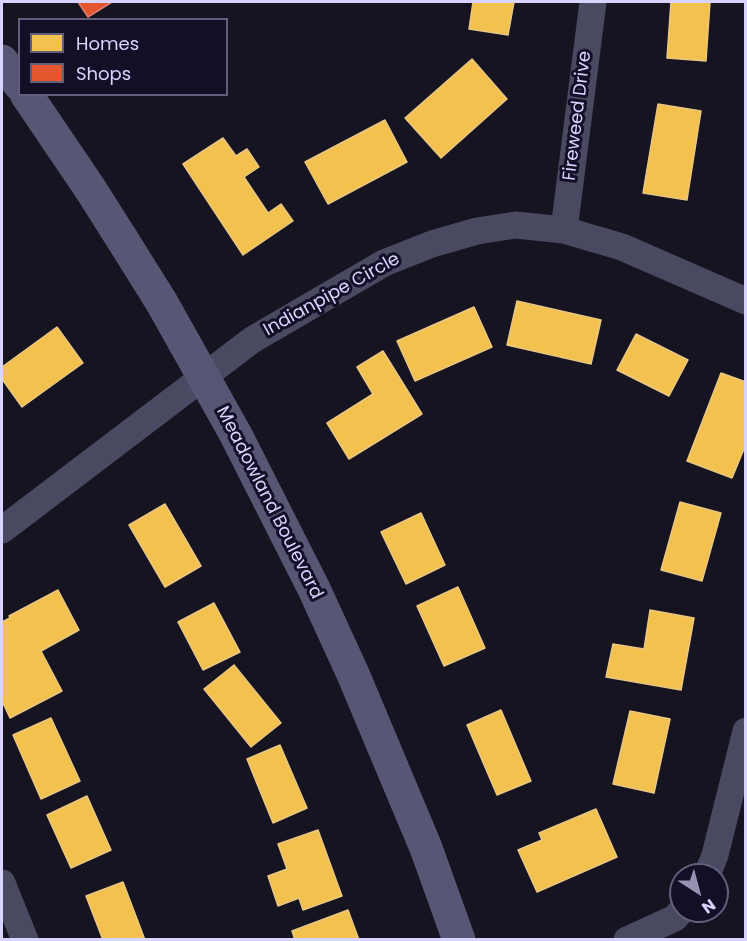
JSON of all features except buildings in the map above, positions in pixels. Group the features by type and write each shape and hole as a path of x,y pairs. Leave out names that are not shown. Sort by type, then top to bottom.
{"street":[{"name":"Fireweed Drive","path":"564,230 592,2"},
{"path":"2,61 18,82"},
{"name":"Meadowland Boulevard","path":"27,96 104,209 162,303 236,435 353,674 421,837 459,939"},
{"name":"Indianpipe Circle","path":"2,530 203,376 262,334 384,263 422,248 477,231 516,225 564,230 622,247 746,301"},
{"path":"711,863 738,803 746,731"},
{"path":"2,883 25,939"},
{"path":"627,939 669,921"}]}
